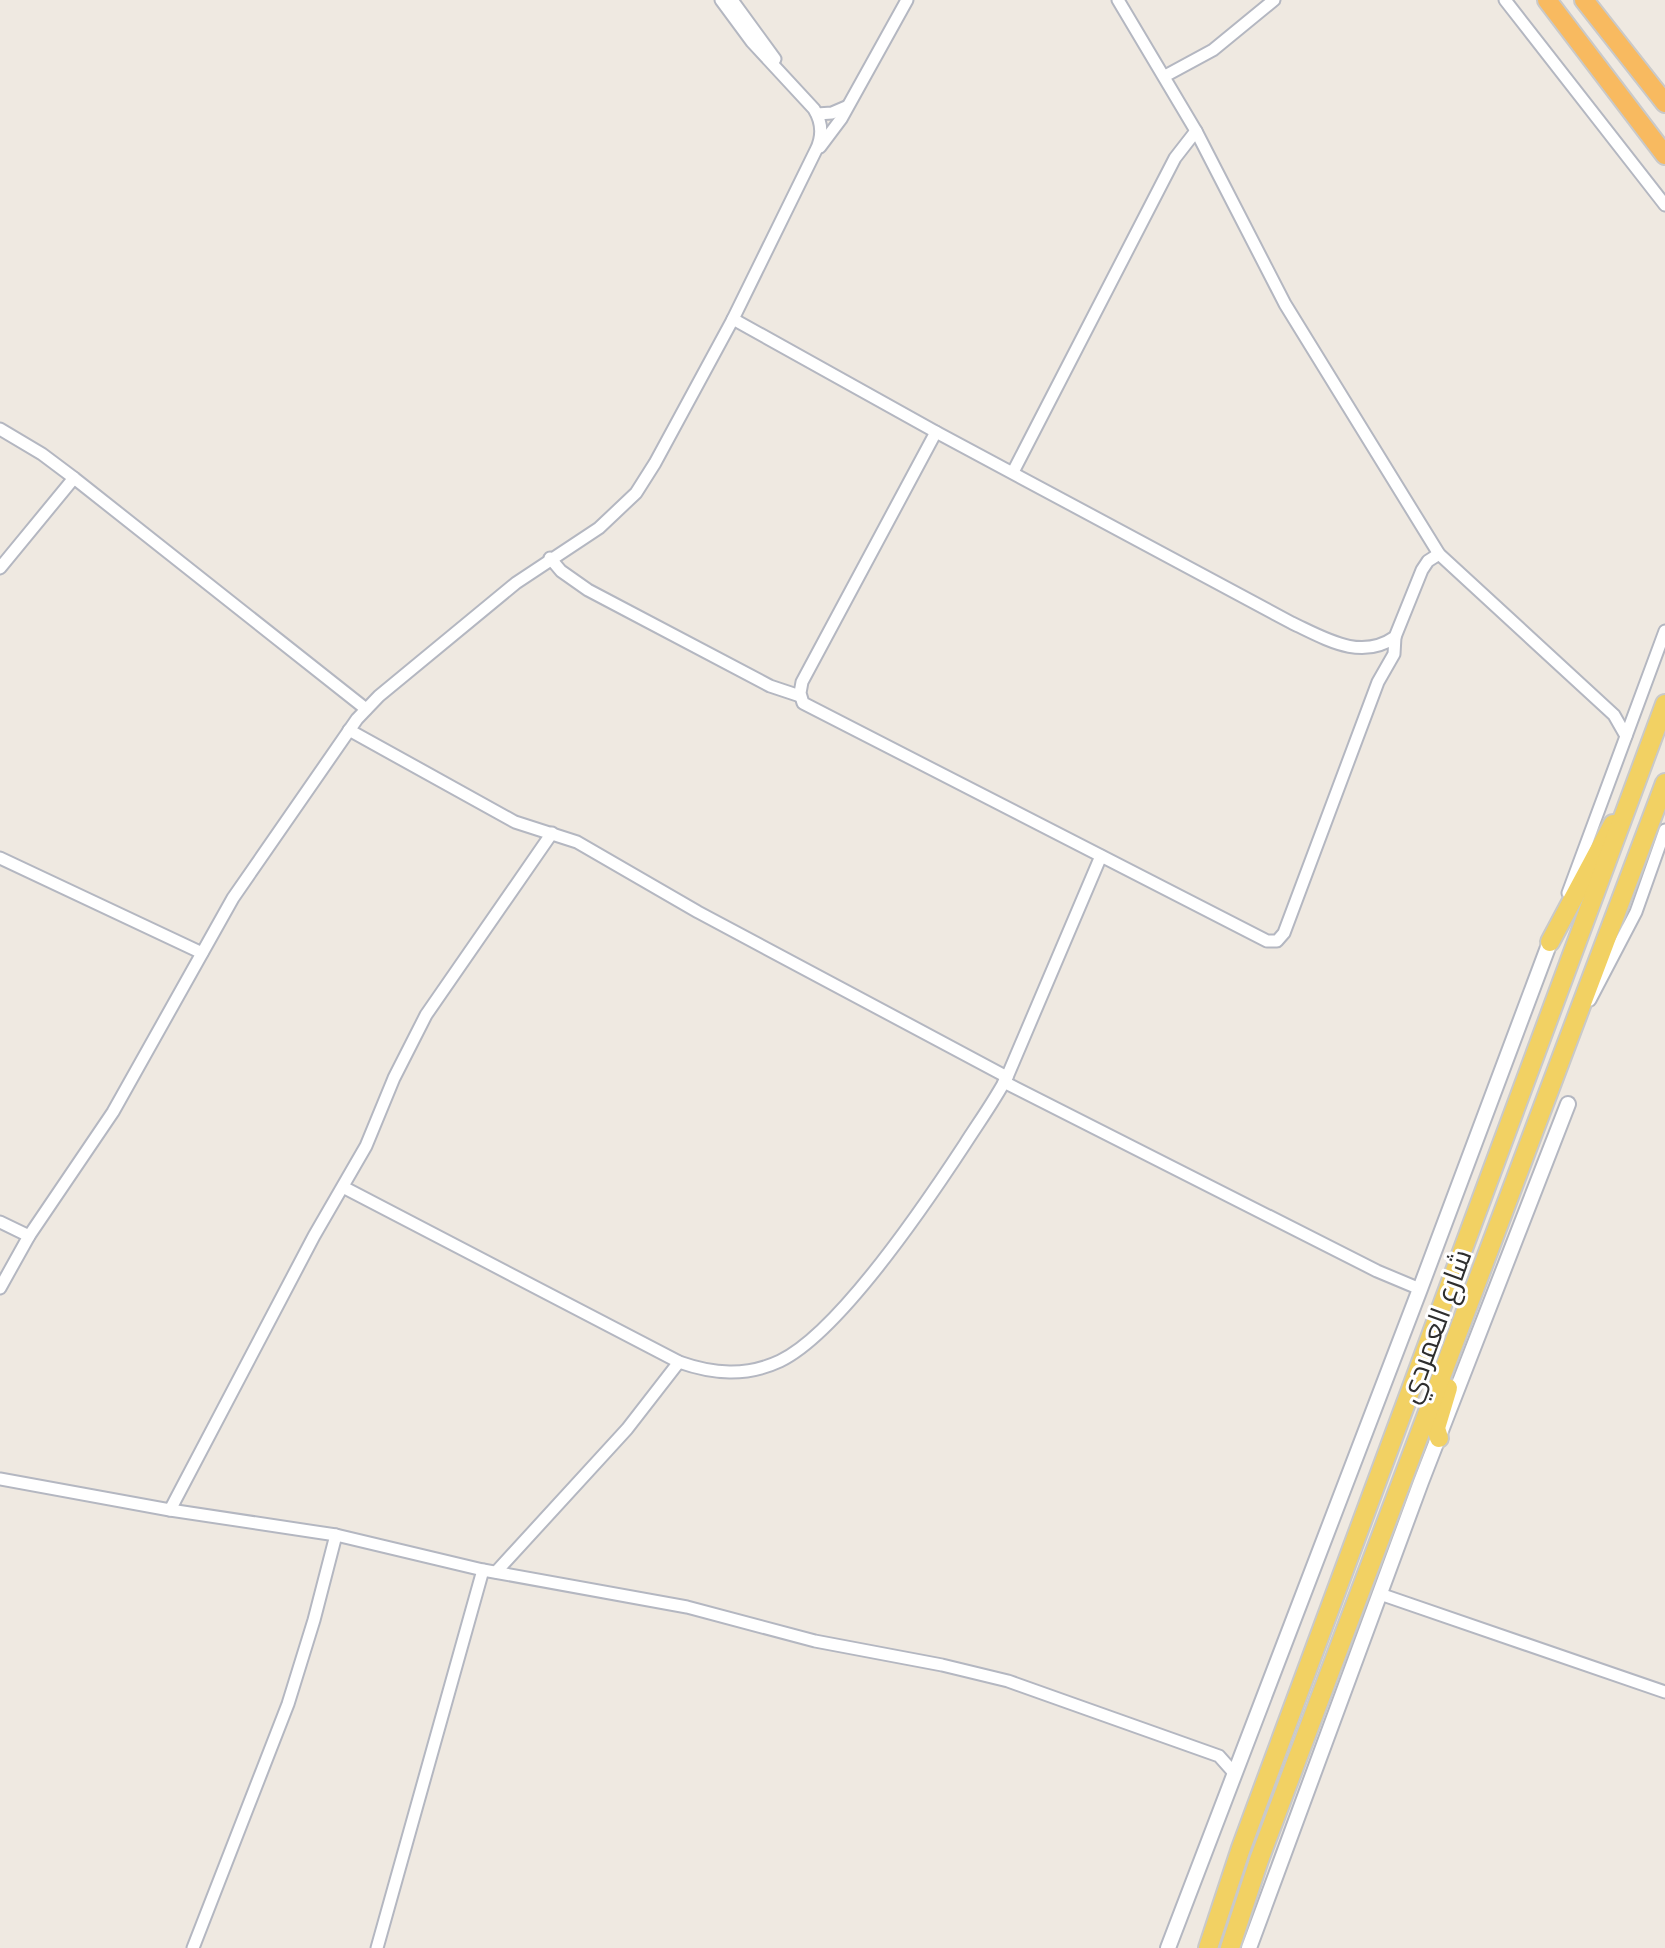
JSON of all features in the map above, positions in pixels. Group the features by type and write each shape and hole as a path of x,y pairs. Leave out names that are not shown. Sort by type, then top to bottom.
{"highway":[{"path":"1547,0 1665,155"},
{"path":"1584,0 1665,103"},
{"path":"1618,93 1665,133"}],"main road":[{"name":"شارع العمردي","path":"1208,1948 1246,1833 1665,704"},
{"name":"شارع العمردي","path":"1230,1948 1259,1860 1665,783"},
{"path":"1550,942 1604,837 1627,806"},
{"path":"1439,1438 1436,1428 1469,1323 1476,1281"}],"street":[{"path":"0,1288 29,1236 113,1112 252,868 349,730 366,709 505,591 599,528 636,493 655,463 733,319 821,136 817,114 752,42 721,0"},
{"path":"732,0 783,73"},
{"path":"816,150 834,130 907,0"},
{"path":"1118,0 1196,131 1285,304 1439,554 1614,715 1626,736"},
{"path":"1165,76 1213,50 1274,0"},
{"path":"1505,0 1665,205"},
{"path":"817,114 832,113 846,107"},
{"path":"1013,472 1175,158 1196,131"},
{"path":"733,319 936,432 1316,634 1363,649 1386,644 1395,637"},
{"path":"0,429 74,478 366,709"},
{"path":"800,696 802,682 936,432"},
{"path":"0,568 74,478"},
{"path":"550,558 561,571 588,590 770,686 800,696 807,706 915,758 1267,941 1277,941 1284,933 1378,682 1394,654 1395,637 1422,570 1428,561 1439,554"},
{"path":"1168,1948 1420,1289 1665,631"},
{"path":"1614,715 1624,715 1636,709"},
{"path":"349,730 503,816 577,842 698,912 1006,1079 1377,1271 1420,1289"},
{"path":"1569,1034 1628,930 1661,860 1665,830"},
{"path":"170,1510 314,1236 366,1146 399,1067 426,1015 552,833"},
{"path":"343,1187 699,1370 741,1373 781,1360 799,1349 839,1311 886,1254 945,1175 1006,1079 1101,856"},
{"path":"0,858 202,953"},
{"path":"1249,1948 1380,1594 1568,1104"},
{"path":"0,1222 29,1236"},
{"path":"377,1948 490,1571 627,1429 679,1362"},
{"path":"0,1479 170,1510 336,1535 490,1571 687,1607 815,1641 978,1673 1042,1691 1219,1756 1235,1774"},
{"path":"193,1948 288,1704 336,1535"},
{"path":"1380,1594 1665,1692"},
{"path":"1219,1756 1245,1748"}]}
